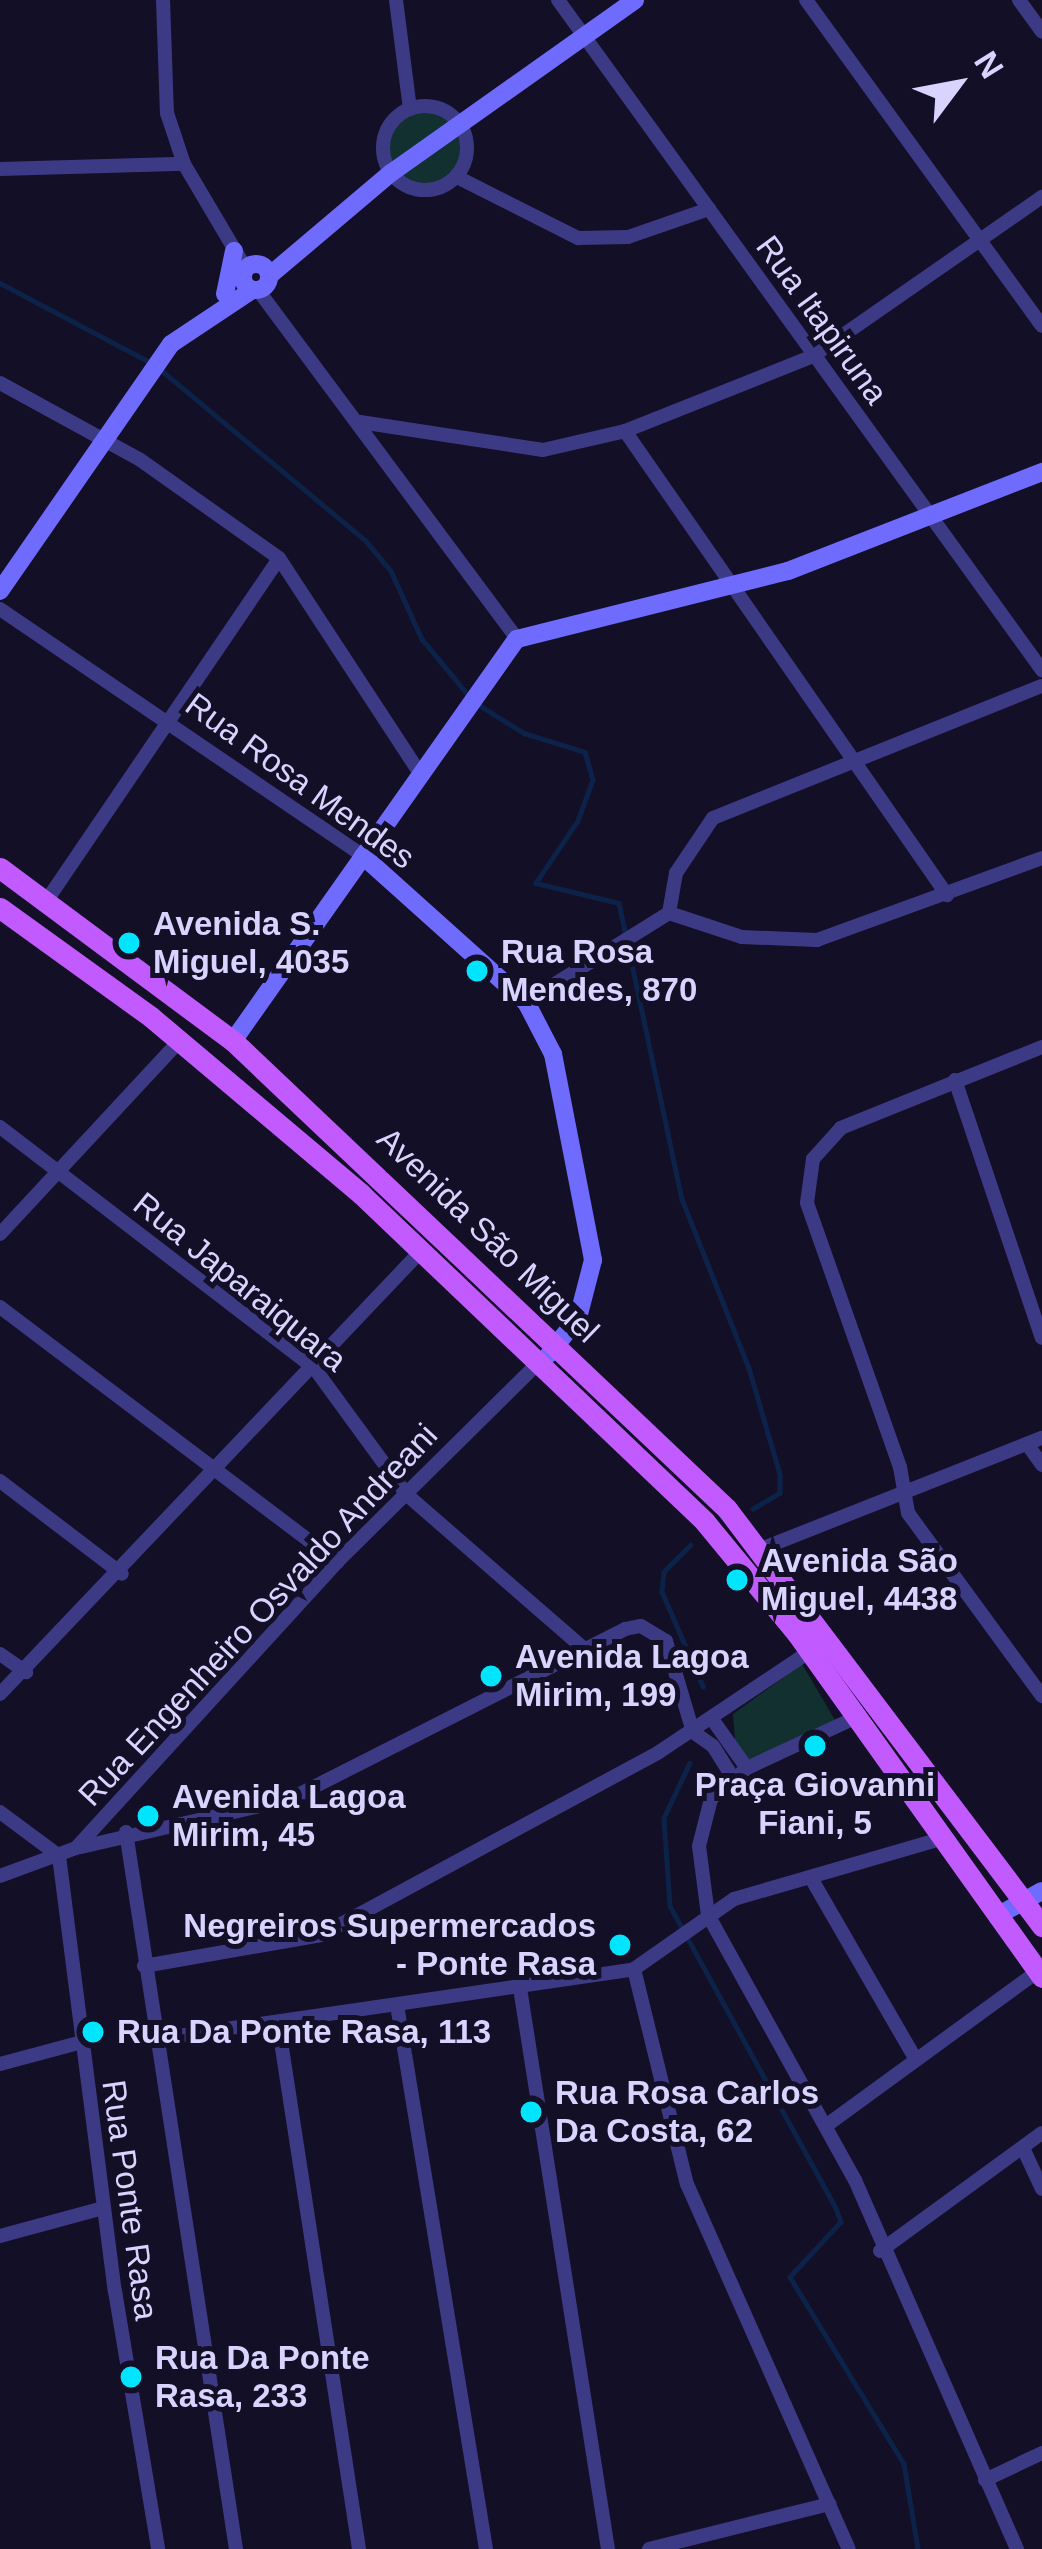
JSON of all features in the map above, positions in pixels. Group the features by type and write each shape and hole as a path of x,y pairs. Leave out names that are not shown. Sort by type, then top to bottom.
{"main road":[{"path":"208,312 260,278 391,172 635,0"},
{"path":"225,294 234,251"},
{"path":"0,592 171,344 225,294 260,278"},
{"path":"151,1017 215,1055 233,1041 474,693 517,639 548,626 734,587 1042,472"},
{"name":"Rua Rosa Mendes","path":"363,856 526,1002 566,1098 592,1246 586,1299 558,1346 538,1363"},
{"name":"Avenida São Miguel","path":"0,868 233,1041 558,1346 761,1549 877,1703 1032,1895 1042,1926"},
{"name":"Avenida São Miguel","path":"0,908 180,1040 421,1251 705,1522 809,1652 1040,1974"},
{"path":"998,1916 1032,1895"}],"street":[{"path":"163,0 162,81 184,164 234,251 260,278 296,336 517,639"},
{"path":"396,0 410,109"},
{"name":"Rua Itapiruna","path":"558,0 1042,670"},
{"path":"806,0 1042,326"},
{"path":"1019,0 1042,32"},
{"path":"438,108 460,124 467,157 457,177 423,191 391,172 385,136 410,109 438,108"},
{"path":"0,169 184,164"},
{"path":"457,177 578,238 628,237 709,209"},
{"path":"360,422 524,449 625,431 813,356 1042,197"},
{"path":"0,383 165,476 279,558 419,772"},
{"path":"625,431 947,896"},
{"path":"46,900 279,558"},
{"name":"Rua Rosa Mendes","path":"0,609 363,856"},
{"path":"526,1002 669,913 676,872 713,818 854,756 1042,686"},
{"path":"669,913 742,938 796,941 947,896 1042,858"},
{"path":"0,1234 180,1040"},
{"path":"1042,1047 841,1128 807,1176 807,1203 900,1467 900,1493 922,1537 1035,1674 1042,1696"},
{"path":"955,1080 1042,1338"},
{"name":"Rua Japaraiquara","path":"0,1127 315,1370 406,1494 583,1647"},
{"path":"0,1694 122,1574 421,1251"},
{"path":"0,1307 337,1562"},
{"name":"Rua Engenheiro Osvaldo Andreani","path":"0,1876 76,1848 337,1562 538,1363"},
{"path":"761,1549 1034,1441 1042,1465"},
{"path":"0,1481 122,1574"},
{"path":"76,1848 126,1832 290,1799 625,1629 654,1631 675,1654 693,1732 718,1751 732,1776"},
{"path":"144,1966 321,1935 693,1732 809,1652"},
{"path":"0,1654 26,1672"},
{"path":"877,1703 854,1720 732,1776 702,1821 705,1918 827,2125 1017,2549"},
{"path":"712,1719 747,1768"},
{"path":"0,1812 58,1856"},
{"path":"126,1832 236,2549"},
{"path":"157,2039 634,1969 734,1899 940,1839"},
{"name":"Rua Ponte Rasa","path":"58,1856 103,2208 158,2549"},
{"path":"811,1878 916,2060"},
{"path":"634,1969 687,2184 849,2549"},
{"path":"827,2125 1040,1974"},
{"path":"520,1988 608,2549"},
{"path":"397,2005 485,2549"},
{"path":"278,2022 359,2549"},
{"path":"0,2064 82,2042"},
{"path":"880,2251 1042,2133"},
{"path":"1023,2148 1042,2189"},
{"path":"0,2236 103,2208"},
{"path":"985,2480 1042,2453"},
{"path":"649,2549 829,2504"}],"green space":[{"path":"426,109 454,120 465,148 454,176 426,187 398,176 387,148 398,120"},
{"path":"802,1664 835,1720 750,1760 735,1741 733,1714"}],"waterway":[{"path":"0,283 152,363"},
{"path":"161,370 366,541 391,571 422,639 470,697"},
{"path":"479,705 524,733 585,752 593,780 578,821 536,883 619,903 682,1199 749,1368 780,1474 780,1493 753,1509"},
{"path":"691,1545 664,1572 662,1592 703,1686"},
{"path":"690,1763 664,1818 670,1906 835,2206 841,2222 790,2277 904,2464 918,2549"}],"place":[{"name":"Avenida S. Miguel, 4035","path":"129,943"},
{"name":"Rua Rosa Mendes, 870","path":"477,971"},
{"name":"Avenida São Miguel, 4438","path":"737,1580"},
{"name":"Avenida Lagoa Mirim, 199","path":"491,1676"},
{"name":"Praça Giovanni Fiani, 5","path":"815,1746"},
{"name":"Avenida Lagoa Mirim, 45","path":"148,1816"},
{"name":"Negreiros Supermercados - Ponte Rasa","path":"620,1945"},
{"name":"Rua Da Ponte Rasa, 113","path":"93,2032"},
{"name":"Rua Rosa Carlos Da Costa, 62","path":"531,2112"},
{"name":"Rua Da Ponte Rasa, 233","path":"131,2377"}]}
